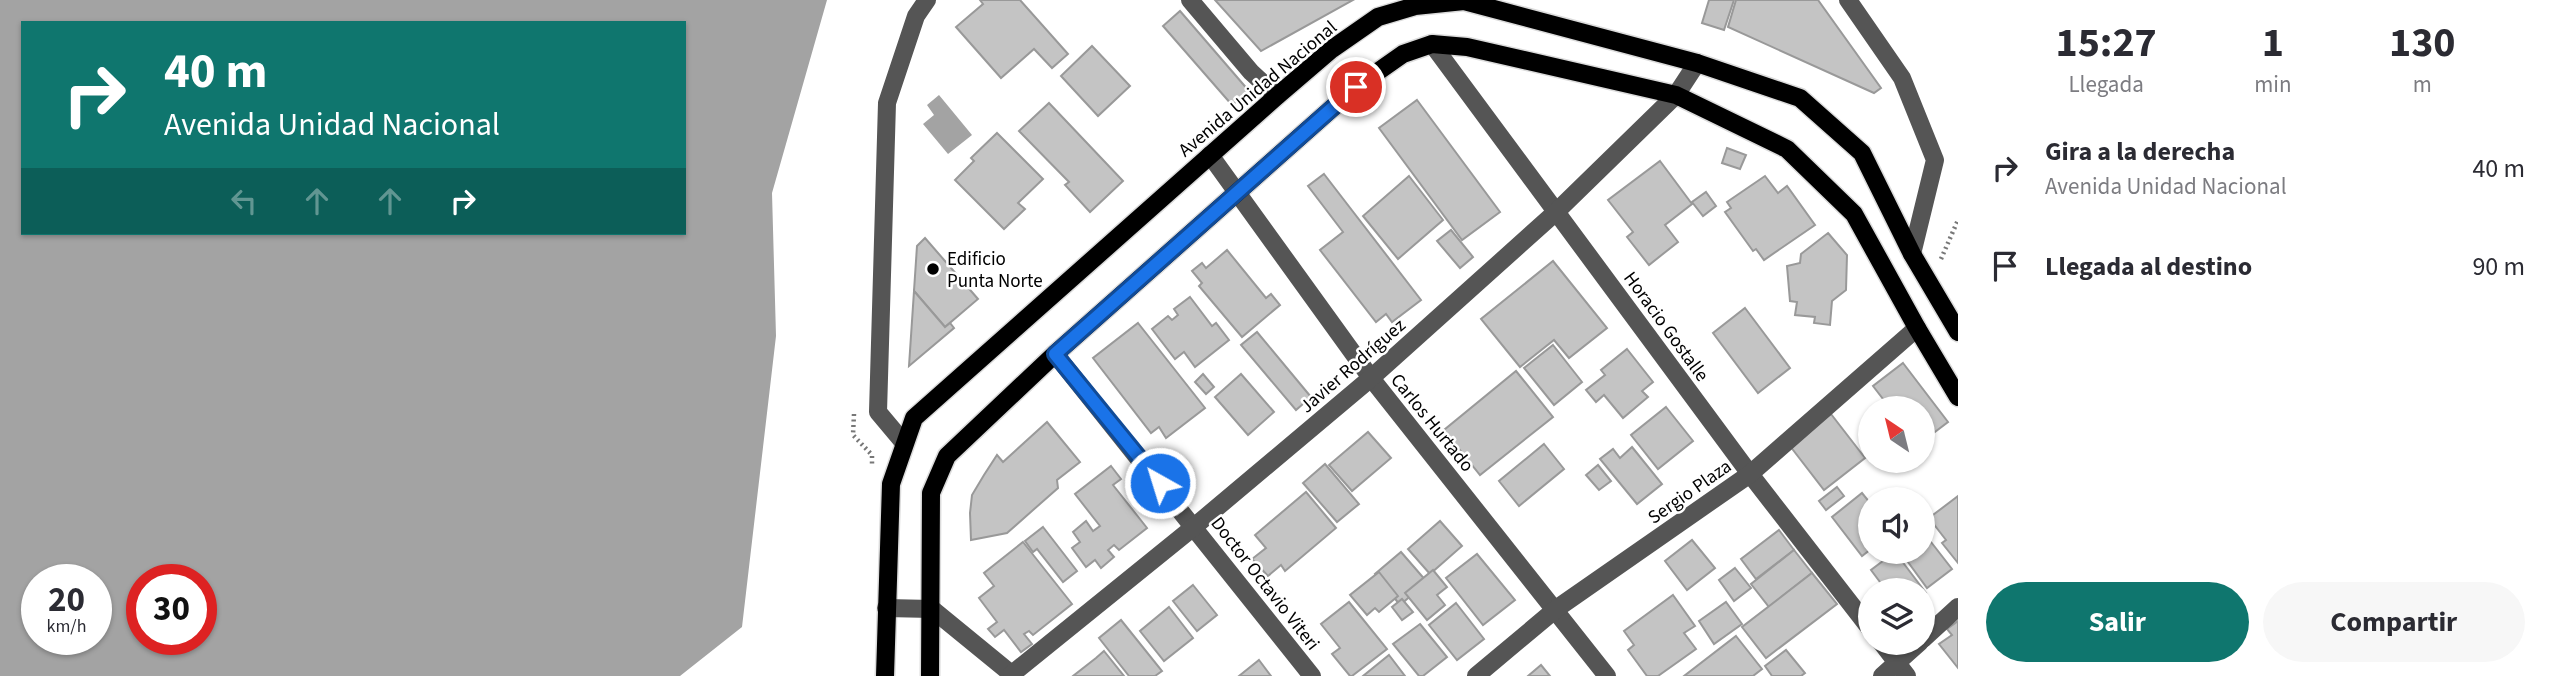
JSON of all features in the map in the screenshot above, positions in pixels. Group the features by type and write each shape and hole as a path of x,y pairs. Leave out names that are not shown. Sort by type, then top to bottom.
{"main road":[{"name":"Avenida Unidad Nacional","path":"884,676 891,484 914,418 1332,49 1378,17 1415,6 1464,1 1697,64 1800,98 1862,153 1912,254 1958,332"},
{"path":"930,676 931,493 947,456 1055,354 1356,87 1403,54 1432,44 1467,47 1676,95 1787,149 1854,214 1958,397"}],"street":[{"path":"904,443 878,412 887,103 916,16 927,0"},
{"path":"1190,0 1251,72 1278,96"},
{"path":"1847,0 1902,78 1935,160 1912,254"},
{"name":"Horacio Gostalle","path":"1432,44 1750,474 1858,613"},
{"name":"Javier Rodríguez","path":"1013,675 1371,378 1556,212 1676,95 1697,64"},
{"name":"Carlos Hurtado","path":"1210,155 1371,378 1556,609 1606,676"},
{"name":"Sergio Plaza","path":"1476,676 1556,609 1750,474 1917,328"},
{"name":"Doctor Octavio Viteri","path":"1055,354 1195,526 1312,676"},
{"path":"1935,629 1958,607"},
{"path":"886,608 932,609 1013,675"},
{"path":"1891,655 1902,670"},
{"path":"1882,676 1902,670 1912,655"}],"path":[{"path":"1939,264 1958,220"}],"shaded area":[{"path":"0,0 827,0 772,193 776,336 742,627 680,676 0,676"},
{"path":"939,95 972,135 948,154 923,124 934,115 927,105"}],"building":[{"path":"980,0 1020,0 1068,54 1052,68 1034,49 1001,78 956,27 983,4"},
{"path":"1215,0 1353,0 1261,51"},
{"path":"1709,0 1734,0 1724,30 1702,23"},
{"path":"1736,0 1818,0 1881,88 1874,93 1728,27"},
{"path":"1180,11 1249,91 1232,105 1163,26"},
{"path":"1092,46 1130,86 1098,116 1061,76"},
{"path":"1417,100 1500,212 1462,240 1379,128"},
{"path":"1049,103 1123,181 1090,212 1065,185 1069,182 1019,131"},
{"path":"997,133 1043,179 1018,203 1025,209 1004,229 955,180 974,161 971,158"},
{"path":"1727,148 1746,155 1740,169 1722,163"},
{"path":"1660,161 1692,204 1665,225 1678,242 1649,265 1627,237 1633,232 1608,200"},
{"path":"1324,174 1421,300 1392,322 1386,314 1376,322 1320,250 1343,232 1308,186"},
{"path":"1409,176 1443,220 1398,259 1363,216"},
{"path":"1765,176 1778,193 1787,186 1815,225 1764,260 1756,249 1753,251 1725,212 1731,208 1727,202"},
{"path":"1706,192 1716,206 1703,216 1692,202"},
{"path":"1451,230 1473,257 1460,268 1437,241"},
{"path":"1828,233 1847,255 1846,290 1832,301 1830,325 1814,323 1815,317 1795,315 1797,302 1790,301 1787,266 1800,263 1801,254"},
{"name":"Edificio Punta Norte","path":"925,238 978,299 945,327 914,291 917,246"},
{"path":"1227,250 1266,298 1271,294 1280,305 1242,337 1199,286 1202,283 1192,271 1202,263 1206,268"},
{"path":"1553,261 1607,328 1569,358 1554,340 1520,367 1481,319"},
{"path":"914,291 945,327 950,323 954,328 909,366"},
{"path":"1190,297 1212,326 1216,323 1229,340 1195,367 1184,352 1175,359 1152,329 1168,316 1172,320 1178,315 1174,309"},
{"path":"1745,308 1790,368 1758,393 1713,333"},
{"path":"1138,323 1205,408 1166,438 1159,427 1151,433 1093,358"},
{"path":"1257,332 1311,397 1296,410 1241,345"},
{"path":"1553,345 1582,382 1554,405 1524,368"},
{"path":"1627,349 1653,382 1642,391 1648,397 1623,418 1604,395 1596,402 1586,390 1605,375 1601,370"},
{"path":"1903,363 1928,396 1881,396 1873,386"},
{"path":"1516,371 1553,417 1480,475 1444,430"},
{"path":"1203,374 1214,387 1206,394 1195,382"},
{"path":"1241,374 1274,412 1248,435 1215,397"},
{"path":"1936,406 1948,422 1936,431"},
{"path":"1666,407 1693,441 1658,469 1631,435"},
{"path":"1831,414 1858,449 1858,463 1824,490 1790,446"},
{"path":"1047,422 1080,462 1057,480 1058,488 1007,533 971,540 972,495 984,475 997,455 1003,462"},
{"path":"1368,432 1391,458 1352,491 1329,465"},
{"path":"1544,444 1564,469 1519,506 1499,481"},
{"path":"1632,447 1662,484 1637,504 1600,459 1613,449 1620,458"},
{"path":"1325,464 1359,504 1337,522 1303,483"},
{"path":"1598,465 1611,481 1599,490 1586,475"},
{"path":"1111,466 1121,479 1113,485 1147,528 1119,550 1114,545 1108,550 1114,557 1101,568 1095,560 1086,567 1072,548 1080,542 1073,532 1086,521 1093,531 1100,526 1075,494"},
{"path":"1837,487 1844,496 1826,510 1819,501"},
{"path":"1306,492 1336,528 1285,571 1281,565 1268,576 1252,559 1266,548 1255,535"},
{"path":"1858,496 1858,551 1832,517"},
{"path":"1958,496 1958,563 1942,543 1946,540 1935,526 1935,513"},
{"path":"1440,521 1462,546 1430,574 1408,549"},
{"path":"1043,527 1077,571 1063,582 1037,549 1033,552 1025,541"},
{"path":"1779,530 1794,550 1756,579 1741,559"},
{"path":"1692,540 1715,568 1687,590 1665,561"},
{"path":"1023,542 1072,604 1033,635 1029,631 1024,634 1032,644 1021,652 1004,630 995,637 988,629 997,622 979,598 994,586 984,573"},
{"path":"1935,547 1952,569 1935,582 1935,578 1920,578 1909,564 1935,564"},
{"path":"1794,550 1812,573 1769,607 1751,584"},
{"path":"1401,552 1427,582 1400,605 1375,574"},
{"path":"1477,554 1515,600 1483,625 1446,578"},
{"path":"1879,564 1904,564 1915,578 1877,578 1871,570"},
{"path":"1735,568 1751,588 1734,601 1719,580"},
{"path":"1433,570 1447,587 1437,595 1445,605 1427,620 1405,593"},
{"path":"1379,572 1398,596 1379,612 1375,608 1367,615 1350,595"},
{"path":"1812,573 1837,604 1766,658 1742,627"},
{"path":"1193,585 1217,615 1197,631 1173,601"},
{"path":"1673,595 1695,626 1684,633 1696,649 1658,676 1647,676 1628,650 1634,645 1624,631"},
{"path":"1402,599 1413,612 1402,620 1392,607"},
{"path":"1349,602 1387,649 1352,676 1332,654 1340,648 1321,624"},
{"path":"1726,602 1742,624 1714,644 1699,621"},
{"path":"1456,603 1484,639 1457,660 1429,625"},
{"path":"1169,607 1193,638 1164,661 1140,631"},
{"path":"1121,620 1162,671 1155,676 1129,676 1099,638"},
{"path":"1958,621 1958,668 1939,644 1952,635 1947,629"},
{"path":"1420,624 1447,657 1423,676 1419,676 1393,644"},
{"path":"1736,636 1762,669 1753,676 1684,676"},
{"path":"1786,650 1805,673 1801,676 1772,676 1765,666"},
{"path":"1104,651 1124,676 1073,676 1096,658"},
{"path":"1389,655 1405,676 1363,676"},
{"path":"1259,660 1271,676 1239,676"},
{"path":"1541,665 1550,676 1528,676"}],"place":[{"name":"Edificio Punta Norte","path":"933,269"}],"route":[{"path":"1160,483 1055,354 1356,87"}]}
